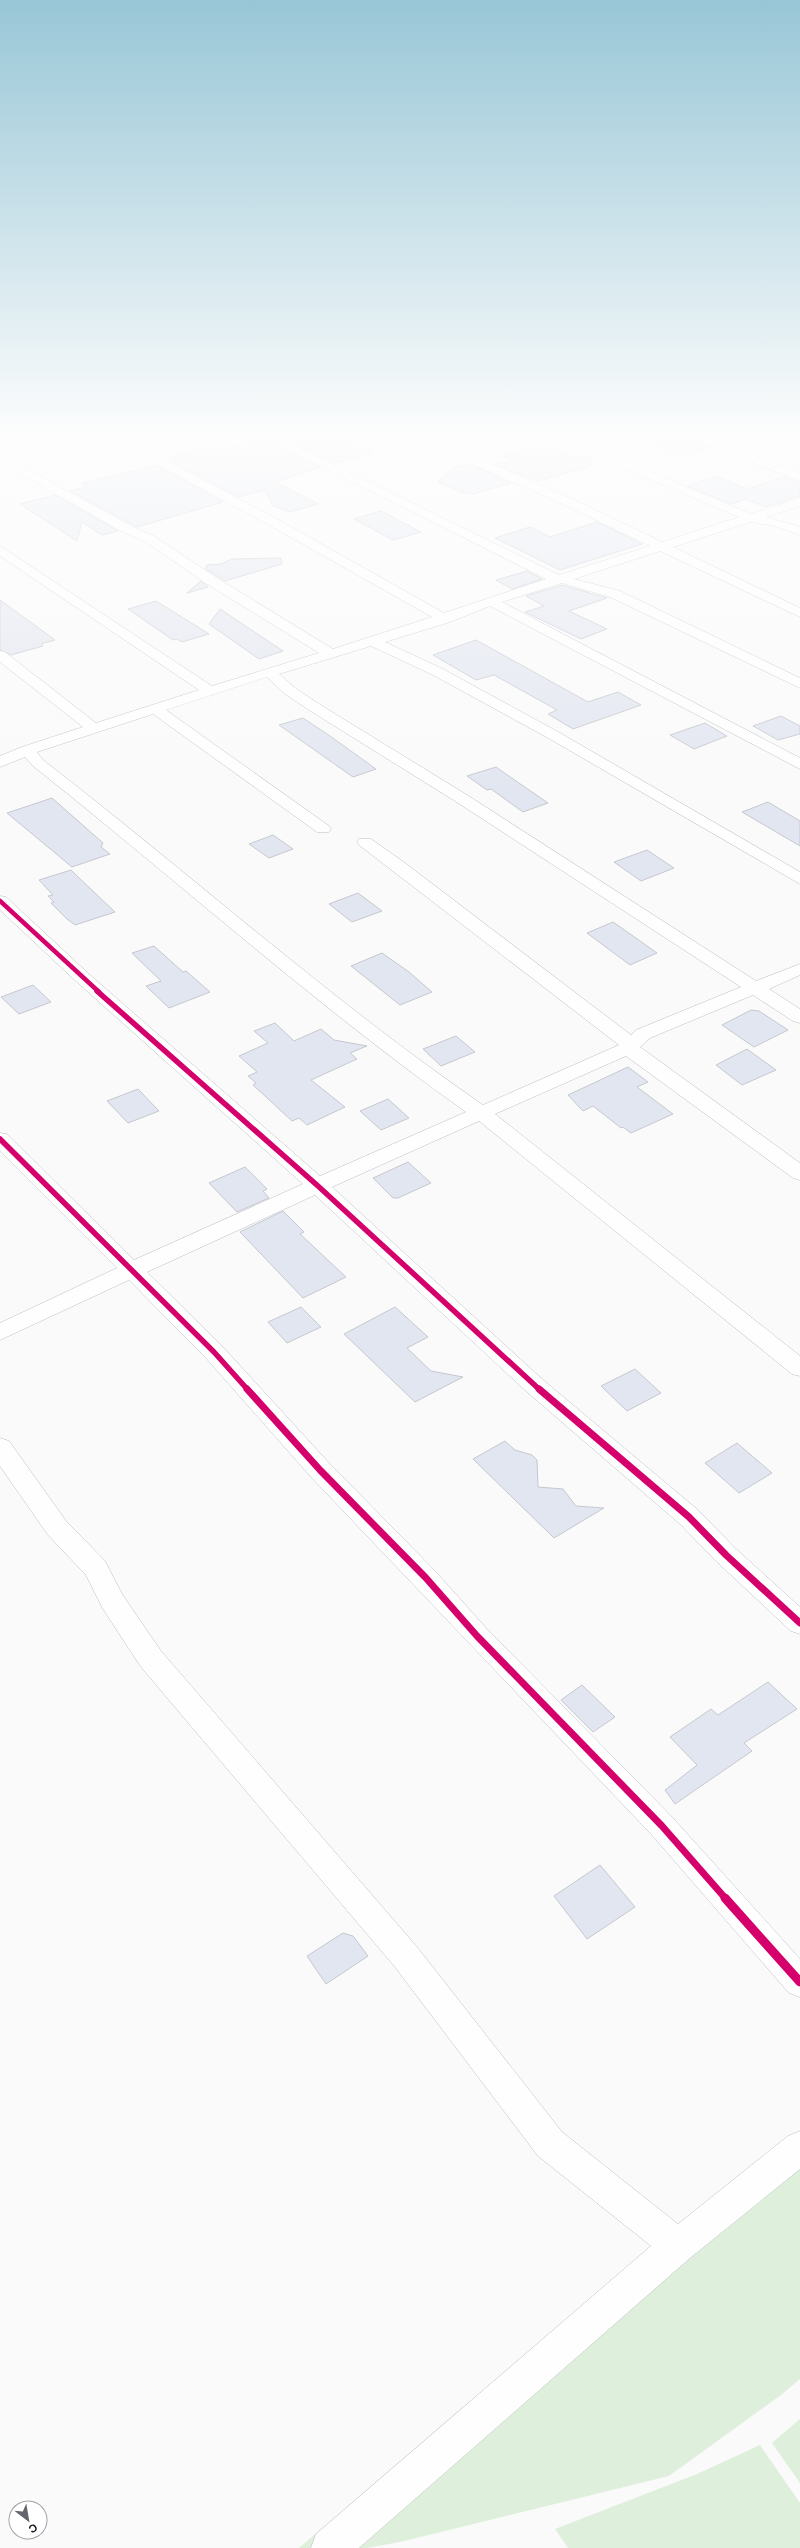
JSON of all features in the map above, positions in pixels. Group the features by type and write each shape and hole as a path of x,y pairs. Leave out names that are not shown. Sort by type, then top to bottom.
{"street":[{"path":"7,555 211,692"},
{"path":"173,555 212,581 330,653"},
{"path":"332,555 444,618"},
{"path":"509,555 560,580 615,594 800,684"},
{"path":"0,762 27,750 638,555"},
{"path":"679,555 800,613"},
{"path":"491,601 800,764"},
{"path":"372,641 438,672 537,728 556,736 800,879"},
{"path":"0,655 95,729"},
{"path":"269,672 290,691 314,707 461,798 800,1017"},
{"path":"155,709 323,829"},
{"path":"27,750 38,763 143,845 180,879 402,1057 480,1113 800,1368"},
{"path":"366,842 425,885 629,1046 800,1173"},
{"path":"0,901 84,979 318,1186 534,1385 689,1517 726,1555 800,1623"},
{"path":"0,1332 212,1232 629,1046 643,1034 756,989 800,969"},
{"path":"0,1139 214,1352 320,1470 426,1578 477,1636 662,1826 800,1982"},
{"path":"0,1447 57,1528 96,1568 112,1601 151,1659 406,1957 550,2144 678,2246"},
{"path":"330,2548 678,2246 800,2148"}],"green space":[{"path":"800,2138 800,2379 781,2395 669,2476 400,2542 367,2548 299,2548 457,2412"},
{"path":"800,2419 800,2483 772,2443"},
{"path":"760,2445 800,2503 800,2548 568,2548 555,2529 697,2474"}],"building":[{"path":"529,555 608,555 560,570"},
{"path":"281,558 282,564 225,581 206,569 207,565 221,564 232,559"},
{"path":"527,571 542,579 512,589 496,580"},
{"path":"201,581 208,587 187,593"},
{"path":"562,585 607,598 569,611 607,629 581,639 525,612 544,606 526,596"},
{"path":"0,600 55,640 41,644 43,646 11,655 0,650"},
{"path":"156,601 209,634 182,642 177,639 173,640 128,609"},
{"path":"220,609 283,651 259,659 209,624"},
{"path":"476,640 588,702 618,692 641,705 573,729 548,714 557,710 494,675 476,680 433,655"},
{"path":"781,716 800,726 800,734 778,740 753,726"},
{"path":"303,718 376,769 353,777 279,725"},
{"path":"705,723 727,736 694,749 670,735"},
{"path":"496,767 548,803 523,812 491,789 487,790 467,776"},
{"path":"52,798 103,843 101,847 110,854 72,867 7,813"},
{"path":"768,802 800,821 800,846 742,812"},
{"path":"273,835 293,849 269,858 249,844"},
{"path":"647,850 674,868 641,881 614,862"},
{"path":"71,870 115,912 75,925 67,919 51,903 54,902 48,896 53,895 39,880"},
{"path":"358,893 382,911 352,922 329,904"},
{"path":"613,922 657,953 630,965 587,933"},
{"path":"154,946 183,972 186,971 210,992 169,1008 146,986 161,981 132,953"},
{"path":"382,953 409,972 432,992 400,1005 351,966"},
{"path":"33,985 51,1002 19,1014 1,997"},
{"path":"751,1010 759,1011 788,1030 754,1047 722,1025"},
{"path":"275,1023 294,1041 321,1029 334,1040 367,1046 350,1053 357,1059 311,1080 345,1107 307,1125 299,1118 292,1121 253,1085 256,1083 248,1076 257,1072 239,1056 268,1043 254,1031"},
{"path":"456,1036 475,1052 441,1066 423,1049"},
{"path":"747,1049 776,1070 742,1085 716,1065"},
{"path":"628,1067 648,1082 637,1087 673,1114 631,1133 623,1127 621,1128 593,1106 583,1111 568,1095"},
{"path":"138,1089 159,1111 128,1123 107,1101"},
{"path":"388,1099 409,1118 381,1130 360,1111"},
{"path":"408,1162 431,1183 398,1198 393,1198 373,1178"},
{"path":"245,1167 267,1189 263,1191 269,1198 237,1212 209,1183"},
{"path":"283,1211 304,1232 300,1234 346,1277 303,1298 240,1232"},
{"path":"301,1307 321,1327 287,1343 268,1322"},
{"path":"395,1307 428,1337 407,1348 431,1371 463,1377 415,1402 344,1334"},
{"path":"635,1369 661,1393 627,1411 601,1386"},
{"path":"505,1441 515,1450 532,1455 537,1460 538,1487 563,1489 576,1506 604,1508 554,1538 473,1459"},
{"path":"737,1443 772,1473 739,1493 705,1463"},
{"path":"768,1682 797,1709 744,1743 752,1751 675,1804 665,1790 697,1765 670,1737 711,1709 718,1715"},
{"path":"582,1685 615,1717 593,1732 561,1700"},
{"path":"600,1865 635,1907 587,1939 554,1896"},
{"path":"343,1933 353,1936 368,1956 326,1984 307,1956"}],"cycle path":[{"path":"0,901 84,979 318,1186 534,1385 689,1517 726,1555 800,1623"},
{"path":"0,1139 214,1352 320,1470 426,1578 477,1636 662,1826 800,1982"}]}
